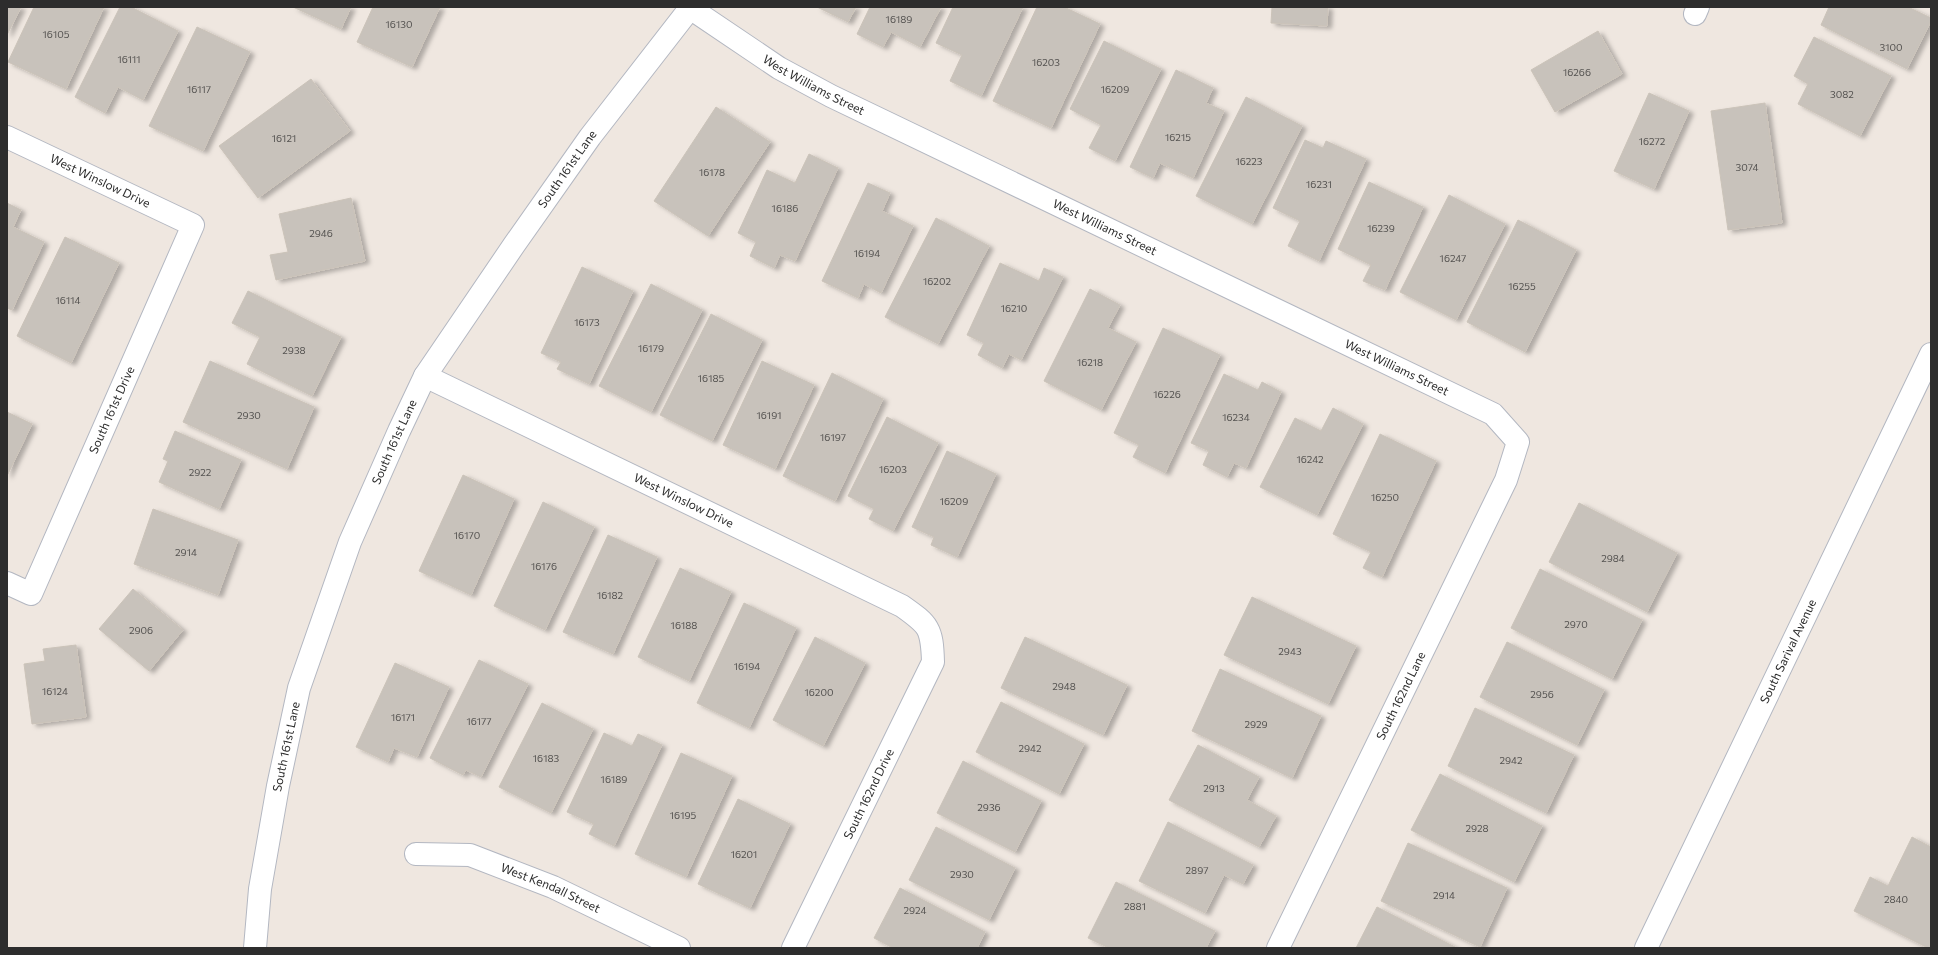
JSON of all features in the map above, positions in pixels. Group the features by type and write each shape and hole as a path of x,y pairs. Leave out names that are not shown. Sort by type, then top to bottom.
{"street":[{"name":"South 161st Lane","path":"255,948 261,881 278,786 299,688 350,542 425,376 590,137 691,8"},
{"name":"West Williams Street","path":"691,8 779,68 830,96 1493,414 1518,442"},
{"name":"West Winslow Drive","path":"7,137 193,226"},
{"name":"South 161st Drive","path":"7,583 31,594 193,226"},
{"name":"South Sarival Avenue","path":"1646,948 1931,354"},
{"name":"West Winslow Drive","path":"425,376 902,606 921,620 932,637"},
{"name":"South 162nd Lane","path":"1278,948 1506,480 1518,442"},
{"name":"South 162nd Drive","path":"793,948 933,662 932,637"},
{"name":"West Kendall Street","path":"416,854 470,855 553,887 679,948"}],"building":[{"path":"7,7 21,7 7,35"},
{"path":"34,7 104,7 66,89 8,62"},
{"path":"120,7 131,7 178,31 143,100 118,87 105,113 75,97"},
{"path":"293,7 351,7 341,29"},
{"path":"373,7 440,7 412,67 357,42"},
{"path":"817,7 856,7 848,22"},
{"path":"870,7 941,7 920,47 891,32 883,47 857,34"},
{"path":"953,7 1023,7 981,96 950,81 962,55 936,43"},
{"path":"1037,7 1064,7 1100,24 1051,128 993,101"},
{"path":"1272,7 1328,7 1327,26 1271,23"},
{"path":"1829,7 1908,7 1931,18 1931,21 1907,69 1821,25"},
{"path":"197,27 250,52 203,151 149,126"},
{"path":"1598,31 1622,74 1555,112 1531,70"},
{"path":"1814,37 1891,76 1860,136 1798,104 1808,84 1794,76"},
{"path":"1104,41 1161,69 1115,161 1089,148 1101,125 1070,109"},
{"path":"1176,70 1213,88 1206,103 1224,111 1193,178 1160,163 1153,178 1130,167"},
{"path":"311,79 350,131 258,198 219,146"},
{"path":"1649,93 1689,111 1654,189 1614,171"},
{"path":"1246,97 1302,126 1252,224 1196,196"},
{"path":"1765,103 1782,223 1728,230 1711,111"},
{"path":"716,107 770,142 708,236 654,201"},
{"path":"1305,140 1323,148 1326,141 1366,159 1319,261 1288,246 1300,221 1273,208"},
{"path":"809,154 838,168 795,261 780,255 774,268 750,256 756,242 738,233 767,170 795,183"},
{"path":"1369,182 1423,207 1385,290 1363,281 1371,265 1338,249"},
{"path":"868,183 890,193 882,211 913,226 881,293 864,284 858,298 822,281"},
{"path":"1449,195 1505,224 1456,320 1400,292"},
{"path":"351,198 365,261 276,280 270,255 288,252 279,214"},
{"path":"7,203 21,210 13,227 44,242 12,310 7,308"},
{"path":"936,218 989,246 938,344 885,317"},
{"path":"1518,220 1576,250 1525,352 1467,322"},
{"path":"65,237 119,263 71,363 17,336"},
{"path":"1000,263 1039,281 1044,268 1063,277 1021,360 1009,354 1002,368 978,355 984,343 967,335"},
{"path":"582,267 633,291 589,384 557,369 561,362 541,353"},
{"path":"651,284 702,310 651,412 599,386"},
{"path":"1090,289 1120,305 1108,328 1136,342 1101,410 1044,381"},
{"path":"248,291 341,337 312,396 247,364 260,337 232,323"},
{"path":"711,314 762,340 712,441 660,415"},
{"path":"1163,328 1220,355 1165,473 1133,457 1139,445 1114,433"},
{"path":"210,361 314,407 287,469 183,422"},
{"path":"762,361 814,385 775,469 723,445"},
{"path":"832,373 883,399 835,501 783,476"},
{"path":"1224,374 1258,390 1262,382 1281,392 1246,468 1234,463 1227,477 1203,465 1209,451 1191,443"},
{"path":"1333,408 1363,424 1317,515 1260,487 1295,418 1321,431"},
{"path":"7,412 32,424 7,476"},
{"path":"887,417 938,443 893,531 869,519 874,509 848,496"},
{"path":"175,431 241,460 219,509 159,482 168,461 163,459"},
{"path":"1380,434 1436,461 1382,577 1363,568 1371,552 1333,534"},
{"path":"947,451 996,474 957,557 931,545 934,537 912,527"},
{"path":"463,475 514,499 471,595 419,571"},
{"path":"543,502 594,527 545,630 494,606"},
{"path":"1579,503 1677,553 1647,612 1549,562"},
{"path":"153,509 238,540 218,595 134,564"},
{"path":"608,535 657,557 613,654 563,632"},
{"path":"680,568 731,592 689,681 638,657"},
{"path":"1540,569 1642,620 1612,679 1511,628"},
{"path":"133,589 183,630 149,671 99,629"},
{"path":"1252,597 1356,646 1328,704 1224,655"},
{"path":"744,603 796,628 749,728 697,703"},
{"path":"815,637 865,663 823,746 773,720"},
{"path":"1025,637 1127,685 1103,735 1001,688"},
{"path":"1507,642 1604,690 1577,745 1480,697"},
{"path":"76,645 86,717 32,724 24,664 45,661 43,649"},
{"path":"479,660 528,684 481,777 466,770 463,775 430,758"},
{"path":"395,663 449,687 417,757 394,748 388,762 356,747"},
{"path":"1220,669 1321,716 1292,778 1192,731"},
{"path":"1001,702 1084,744 1059,794 976,752"},
{"path":"542,703 593,729 551,813 499,787"},
{"path":"1475,708 1574,755 1546,813 1448,766"},
{"path":"604,733 632,746 638,734 662,745 614,846 589,834 594,824 567,812"},
{"path":"1198,745 1259,777 1247,800 1276,816 1259,847 1169,800"},
{"path":"681,753 732,776 686,877 635,854"},
{"path":"963,761 1041,801 1015,852 937,813"},
{"path":"1440,774 1542,826 1514,882 1411,830"},
{"path":"738,799 790,824 750,908 698,884"},
{"path":"1168,822 1253,865 1243,884 1224,875 1205,913 1139,881"},
{"path":"936,827 1015,868 989,920 909,880"},
{"path":"1912,837 1931,847 1931,948 1928,948 1854,911 1870,877 1888,886"},
{"path":"1408,843 1507,888 1480,947 1381,901"},
{"path":"1116,882 1215,931 1206,948 1109,948 1088,938"},
{"path":"900,888 985,932 977,948 893,948 874,938"},
{"path":"1377,907 1457,948 1356,948"}]}
